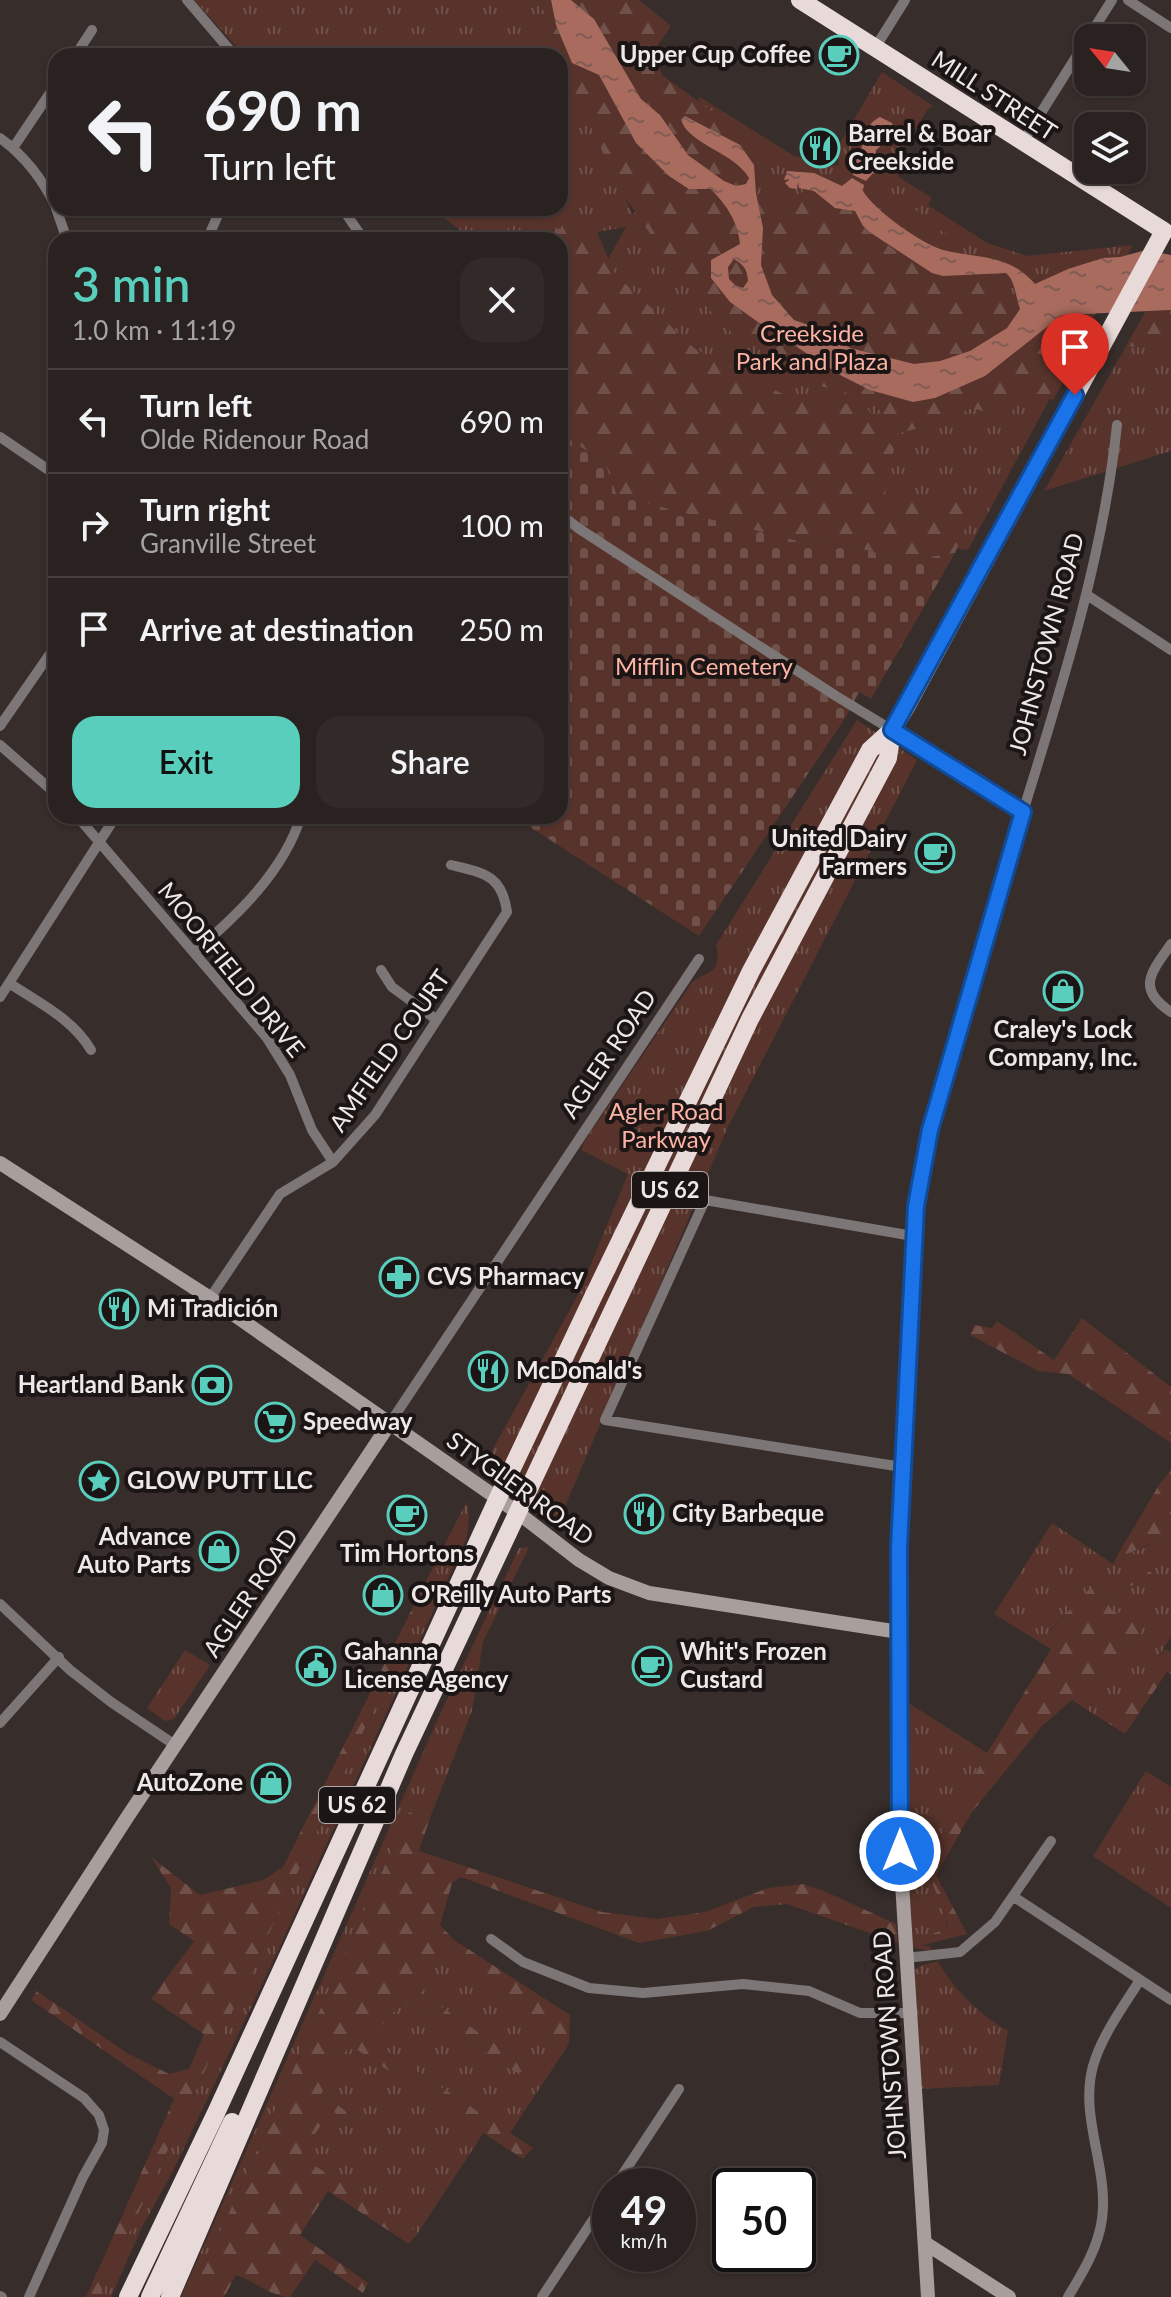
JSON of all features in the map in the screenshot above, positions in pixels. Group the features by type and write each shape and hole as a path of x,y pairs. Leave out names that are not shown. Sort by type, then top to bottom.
{"highway":[{"name":"MILL STREET","path":"800,0 1161,236 892,730"},
{"name":"US 62","path":"128,2297 216,2113 498,1498 751,971 870,750 892,730"},
{"name":"US 62","path":"170,2297 404,1754 750,1019 888,758 892,730"},
{"path":"150,2297 276,2027 311,1965"}],"main road":[{"path":"892,730 1023,812"},
{"name":"JOHNSTOWN ROAD","path":"928,2297 900,1851 902,1467 913,1236 919,1181 930,1130 1023,812"},
{"name":"STYGLER ROAD","path":"0,1163 210,1298 498,1498 579,1560 621,1584 649,1593 899,1632"},
{"name":"AGLER ROAD","path":"0,2014 390,1423"},
{"path":"925,2243 1009,2297"}],"street":[{"path":"187,0 228,48"},
{"path":"875,48 905,0"},
{"path":"1097,24 1112,0"},
{"path":"1128,0 1171,28"},
{"path":"80,48 92,30"},
{"path":"1022,143 1074,60"},
{"path":"13,148 48,96"},
{"path":"0,138 40,178 48,193"},
{"name":"JOHNSTOWN ROAD","path":"1023,812 1087,595 1108,501 1117,425"},
{"path":"0,437 48,470"},
{"path":"568,520 892,730"},
{"path":"1087,595 1171,650"},
{"path":"0,726 48,657"},
{"path":"0,745 48,787"},
{"name":"MOORFIELD DRIVE","path":"84,824 267,1038 290,1075 312,1130 333,1162"},
{"path":"0,997 111,824"},
{"path":"194,952 225,926 261,886 298,824"},
{"name":"AMFIELD COURT","path":"210,1298 280,1194 333,1162 375,1115 507,912 505,894 495,879 479,871 451,865"},
{"path":"1171,944 1152,972 1149,987 1151,996 1171,1012"},
{"name":"AGLER ROAD","path":"390,1423 699,959"},
{"path":"381,970 392,987 437,1020"},
{"path":"9,983 67,1021 82,1034 91,1050"},
{"path":"902,1467 605,1420 705,1200 913,1236"},
{"path":"0,1604 70,1670 175,1745"},
{"path":"0,1723 59,1657"},
{"path":"906,1958 960,1952 995,1922 1051,1841"},
{"path":"1014,1897 1171,2000"},
{"path":"491,1939 523,1962 589,1988 643,1993 743,1984 809,1991 860,2013 909,2013"},
{"path":"1068,2297 1090,2261 1102,2219 1102,2193 1090,2112 1093,2067 1112,2024 1140,1980"},
{"path":"0,2042 84,2098 99,2115 104,2130 102,2143 83,2177 29,2297"},
{"path":"627,2168 679,2089"},
{"path":"542,2297 592,2221"}],"green space":[{"path":"194,0 540,0 557,48 238,48"},
{"path":"540,0 551,0 556,25 566,48 556,48"},
{"path":"571,0 639,0 671,26 652,54 663,76 775,156 754,165 740,145 690,136 738,164 749,178 746,184 736,186 688,155 660,115 641,99 594,19"},
{"path":"568,54 572,63 599,75 636,143 670,176 689,189 711,189 726,207 737,228 740,245 711,260 711,278 730,302 842,376 870,390 913,402 1062,315 1095,312 1073,364 1053,400 1036,393 1030,380 1015,394 1011,421 969,409 944,421 892,435 879,409 867,398 820,386 793,364 765,353 731,332 697,297 681,273 659,256 649,232 622,193 568,78"},
{"name":"Creekside Park and Plaza","path":"882,72 933,106 896,159 899,177 932,198 928,205 987,243 1027,256 1133,245 968,550 771,528 568,351 568,330 626,227 568,237 568,232 462,232 442,216 568,216 568,74 633,215 700,97 794,156 809,160 813,156 828,166 839,165 837,148"},
{"path":"805,189 814,191 828,205 855,211 871,233 899,253 943,276 986,273 985,290 1020,309 1007,328 970,351 940,361 914,364 850,348 832,333 794,320 772,295 761,265 763,228 756,193 784,204 796,199"},
{"path":"886,200 912,208 938,224 952,221 976,236 975,240 945,233"},
{"path":"593,223 615,274 694,348 794,400 865,405 894,449 883,503 951,499 973,509 955,553 904,561 852,546 798,541 616,496 605,463 568,438 568,232 542,232"},
{"path":"734,259 747,271 748,281 743,288 729,279 728,267"},
{"path":"1171,310 1171,350 1126,346 1146,311"},
{"path":"1146,311 1171,312 1171,451 1044,491"},
{"name":"Mifflin Cemetery","path":"568,438 605,463 617,496 798,541 852,546 904,561 955,553 871,699 859,692 846,717 699,936 525,824 568,824"},
{"name":"Agler Road Parkway","path":"857,720 917,760 728,1127 556,1527 488,1458 579,1293 628,1174 581,1150 693,981 714,968 718,959 716,945"},
{"path":"1082,1318 1171,1387 1171,1443 1068,1374 1038,1371 970,1335 974,1325 992,1328 997,1321 1054,1360"},
{"path":"1171,1470 1171,1535 1127,1554 1121,1549"},
{"path":"467,1501 467,1537 277,1953 173,2171 142,2227 111,2297 99,2297 437,1574 435,1563"},
{"path":"1052,1523 1113,1564 1121,1549 1128,1554 1171,1535 1171,1637 1150,1670 1106,1722 1072,1700 1105,1678 1144,1625 1112,1612 1105,1600 1118,1589 1154,1580 1151,1572 1073,1607 1050,1630 1051,1649 994,1614"},
{"path":"529,1547 483,1642 472,1711 430,1818 409,1812 191,2297 181,2297 440,1714 519,1548"},
{"path":"435,1563 437,1574 99,2297 86,2297 174,2099 31,2000 37,1991 127,2053 169,2074 189,2069 204,2034 151,1999 194,1941 169,1924 171,1888 151,1857 200,1895 263,1880 283,1867"},
{"path":"1135,1569 1151,1572 1154,1580 1118,1589 1105,1600 1113,1612 1139,1614 1144,1625 1114,1670 1090,1693 1072,1700 1042,1726 972,1812 936,1875 967,1934 920,1946 922,1938 947,1928 947,1919 926,1868 929,1856 1051,1649 1050,1631 1096,1582"},
{"path":"1165,1649 1171,1652 1171,1674 1167,1672 1125,1734 1106,1722"},
{"path":"185,1650 210,1665 174,1719 165,1721 147,1708"},
{"path":"907,1702 987,1753 929,1856 926,1868 947,1919 946,1928 921,1946 929,1946 932,1951 914,1948 912,1942 904,1815"},
{"path":"1146,1771 1171,1787 1171,1908 1093,1856"},
{"path":"409,1812 430,1818 419,1851 602,1912 657,1919 705,1912 768,1888 803,1884 896,1924 898,1943 787,1904 754,1907 707,1931 639,1943 461,1877 452,1883 440,1925 454,1940 570,2015 569,2044 556,2047 454,1955 444,1955 425,1979 424,1995 526,2065 527,2072 515,2072 411,2004 402,2003 378,2030 376,2044 533,2148 523,2159 356,2049 347,2049 321,2094 355,2117 351,2124 331,2110 300,2156 418,2233 409,2244 328,2191 300,2235 368,2283 363,2293 315,2260 290,2297 276,2294 236,2275 224,2297 191,2297"},
{"path":"444,1955 454,1955 556,2047 569,2044 510,2133 376,2044 377,2030 402,2003 411,2004 515,2072 527,2071 526,2065 424,1995 425,1979"},
{"path":"938,1961 951,1982 968,2000 1008,2031 999,2085 920,2089 915,1970"},
{"path":"355,2048 484,2132 418,2233 299,2156 331,2110 351,2124 355,2117 321,2094 346,2049"}],"water":[{"path":"551,0 571,0 594,19 641,99 660,115 688,155 736,186 746,184 749,178 742,169 692,135 681,119 685,116 740,145 754,165 763,228 761,265 772,295 794,320 832,333 850,348 914,364 940,361 970,351 1007,328 1020,309 1013,285 1006,273 943,276 932,273 871,233 855,211 835,208 814,191 799,188 798,182 797,189 790,188 785,183 790,179 784,180 787,171 814,173 842,186 852,178 864,185 863,191 877,207 923,241 943,250 1004,262 1035,284 1103,258 1146,250 1171,255 1171,310 1062,315 985,376 935,398 913,402 870,390 842,376 730,302 711,278 711,260 740,244 737,228 722,201 711,189 689,189 669,176 636,143 599,75 572,63 556,25","holes":["734,259 744,268 748,281 743,288 729,279 728,267"]},
{"path":"880,117 892,123 893,133 876,150 873,173 866,181 853,175 853,166 870,125"}],"place":[{"name":"Upper Cup Coffee","path":"839,55"},
{"name":"Barrel & Boar Creekside","path":"820,148"},
{"name":"United Dairy Farmers","path":"935,853"},
{"name":"Craley's Lock Company, Inc.","path":"1063,991"},
{"name":"CVS Pharmacy","path":"399,1277"},
{"name":"Mi Tradición","path":"119,1309"},
{"name":"McDonald's","path":"488,1371"},
{"name":"Heartland Bank","path":"212,1385"},
{"name":"Speedway","path":"275,1422"},
{"name":"GLOW PUTT LLC","path":"99,1481"},
{"name":"City Barbeque","path":"644,1514"},
{"name":"Tim Hortons","path":"407,1515"},
{"name":"Advance Auto Parts","path":"219,1551"},
{"name":"O'Reilly Auto Parts","path":"383,1595"},
{"name":"Gahanna License Agency","path":"316,1666"},
{"name":"Whit's Frozen Custard","path":"652,1666"},
{"name":"AutoZone","path":"271,1783"}],"route":[{"path":"900,1851 899,1548 916,1206 930,1130 1023,812 892,730 1075,395"}]}
